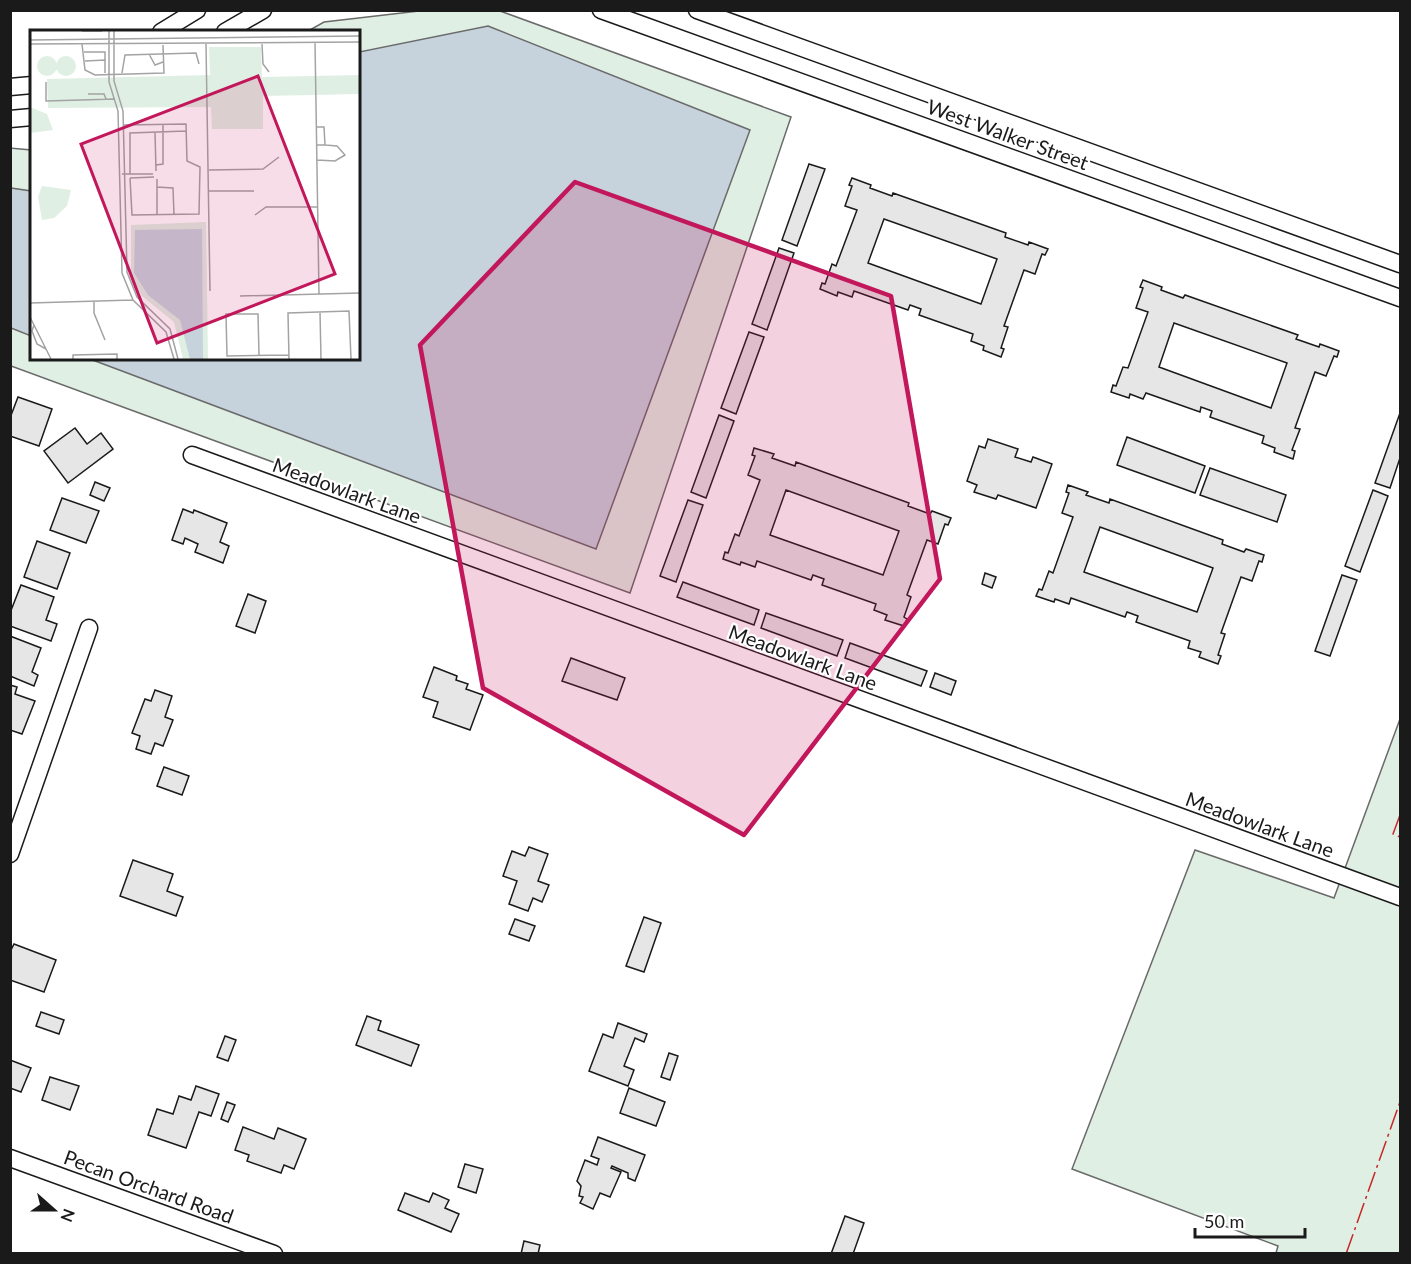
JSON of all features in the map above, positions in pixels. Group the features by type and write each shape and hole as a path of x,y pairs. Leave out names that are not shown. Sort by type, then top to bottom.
{"street":[{"path":"164,30 197,10"},
{"path":"228,30 263,10"},
{"name":"West Walker Street","path":"602,10 1401,298"},
{"name":"West Walker Street","path":"697,10 1401,264"},
{"path":"10,87 30,85"},
{"path":"10,119 30,117"},
{"name":"Meadowlark Lane","path":"192,455 1401,897"},
{"path":"10,854 89,628"},
{"name":"Pecan Orchard Road","path":"10,1158 274,1254"}],"highlighted area":[{"path":"575,182 891,296 940,579 744,835 483,688 420,345"}],"green space":[{"path":"419,11 500,11 791,117 630,593 11,366 10,148 30,150 30,360 360,360 360,30 310,30 324,22"},
{"path":"1400,719 1400,1253 1276,1253 1278,1246 1072,1169 1195,850 1334,898"}],"shaded area":[{"path":"488,26 750,130 596,549 93,360 360,360 360,52"},
{"path":"11,188 30,191 30,336 11,328"}],"building":[{"path":"809,164 825,169 797,246 782,240"},
{"path":"852,178 892,196 893,193 1006,233 1005,237 1048,249 1045,255 1042,254 1035,274 1024,270 1004,326 1008,327 1001,348 1004,349 1001,357 983,350 984,346 971,341 973,334 919,315 921,309 910,305 908,310 854,291 852,297 838,292 837,296 820,289 822,283 825,284 832,264 836,266 857,210 845,206 852,186 849,185","holes":["884,219 997,259 981,304 868,263"]},
{"path":"779,248 794,253 767,330 752,324"},
{"path":"1143,280 1183,298 1185,295 1298,335 1296,339 1339,351 1337,357 1334,356 1326,376 1315,372 1295,428 1300,429 1292,450 1295,451 1293,459 1274,452 1275,448 1262,443 1264,436 1210,417 1212,411 1201,407 1200,412 1146,393 1143,399 1130,394 1129,398 1111,392 1113,385 1116,386 1123,367 1128,368 1148,312 1136,308 1143,288 1140,287","holes":["1174,323 1287,363 1271,408 1159,367"]},
{"path":"749,332 764,337 736,414 721,408"},
{"path":"18,397 52,409 39,446 10,436 10,418"},
{"path":"1400,413 1400,458 1390,488 1375,483"},
{"path":"719,415 734,421 706,498 691,492"},
{"path":"75,428 87,444 101,433 113,449 68,483 44,451"},
{"path":"1127,437 1205,466 1195,493 1117,465"},
{"path":"988,439 1018,449 1015,457 1031,462 1033,457 1052,464 1036,508 998,495 996,499 974,492 977,485 967,481 979,446 985,448"},
{"path":"754,448 774,454 772,458 795,466 796,462 909,503 908,506 930,514 932,511 951,518 948,525 945,524 938,544 927,540 907,595 911,597 904,617 907,619 904,626 885,620 887,615 874,610 876,604 822,585 824,579 813,575 811,580 757,561 755,567 723,559 725,552 728,553 735,534 739,536 760,480 748,475 755,456 752,455","holes":["786,490 899,531 883,575 770,535"]},
{"path":"1210,468 1286,495 1277,522 1200,495"},
{"path":"95,482 110,488 104,501 90,495"},
{"path":"1068,485 1088,492 1086,495 1109,503 1110,499 1223,540 1222,544 1244,552 1246,549 1264,555 1262,562 1259,561 1252,581 1241,577 1221,633 1225,634 1218,655 1221,656 1218,664 1199,657 1201,652 1188,648 1190,641 1136,622 1138,616 1127,612 1125,617 1071,598 1069,604 1036,596 1039,589 1042,590 1049,571 1053,573 1073,517 1062,513 1069,493 1066,492","holes":["1100,527 1213,568 1197,612 1084,572"]},
{"path":"1373,490 1388,496 1360,572 1345,566"},
{"path":"62,498 99,511 86,543 50,530"},
{"path":"688,500 703,505 676,582 660,576"},
{"path":"183,509 193,513 194,510 227,523 220,542 229,546 223,563 195,552 198,544 185,538 183,544 172,540"},
{"path":"37,541 70,553 57,589 24,577"},
{"path":"985,573 996,577 992,588 982,584"},
{"path":"1342,575 1357,580 1330,656 1315,651"},
{"path":"683,582 759,610 754,625 677,597"},
{"path":"21,585 54,597 46,620 57,624 51,641 10,626 10,613"},
{"path":"248,594 266,601 255,633 236,626"},
{"path":"766,613 843,640 837,656 761,628"},
{"path":"10,636 41,648 32,672 38,675 34,686 10,676"},
{"path":"850,643 927,671 921,686 845,658"},
{"path":"571,658 625,678 617,700 562,681"},
{"path":"434,667 457,676 456,680 468,684 466,689 483,695 470,730 433,717 438,702 423,697"},
{"path":"935,673 956,681 951,695 930,687"},
{"path":"10,685 17,687 15,694 35,701 22,734 10,730"},
{"path":"155,690 172,696 165,717 173,720 163,746 155,743 151,754 136,749 140,736 132,733 145,699 151,701"},
{"path":"164,767 189,776 182,795 157,786"},
{"path":"529,847 548,854 538,881 549,885 542,902 533,898 528,911 509,904 517,881 503,876 512,851 525,856"},
{"path":"133,860 173,874 167,891 183,897 176,916 120,896"},
{"path":"644,917 661,923 644,972 626,966"},
{"path":"515,919 535,926 529,941 509,934"},
{"path":"14,944 56,960 44,992 10,980 10,952"},
{"path":"41,1012 64,1020 59,1034 36,1026"},
{"path":"367,1016 381,1021 378,1030 419,1045 411,1066 356,1045"},
{"path":"618,1023 647,1034 644,1042 635,1038 624,1066 634,1070 628,1086 589,1071 603,1034 613,1038"},
{"path":"225,1036 236,1040 228,1061 217,1057"},
{"path":"669,1053 678,1056 670,1080 661,1077"},
{"path":"10,1060 31,1068 21,1092 10,1088"},
{"path":"50,1077 79,1086 70,1110 42,1100"},
{"path":"196,1086 219,1094 211,1116 199,1112 186,1148 148,1135 157,1109 173,1114 179,1096 191,1100"},
{"path":"629,1088 665,1102 656,1126 620,1113"},
{"path":"227,1102 235,1105 228,1122 221,1119"},
{"path":"243,1127 274,1139 278,1128 306,1139 294,1169 284,1165 281,1173 247,1161 249,1155 235,1150"},
{"path":"598,1137 645,1155 635,1181 628,1178 628,1173 612,1166 611,1168 621,1172 610,1197 600,1193 593,1209 580,1203 583,1197 579,1196 581,1186 577,1181 585,1160 597,1165 599,1159 591,1156"},
{"path":"465,1164 483,1169 476,1193 458,1187"},
{"path":"405,1193 429,1202 433,1193 449,1200 445,1208 459,1214 451,1232 398,1210"},
{"path":"845,1216 864,1223 853,1254 831,1254"},
{"path":"524,1241 540,1245 538,1254 521,1254"}],"power":[{"path":"1400,815 1393,834 1400,837"},
{"path":"1346,1254 1400,1102"}]}
